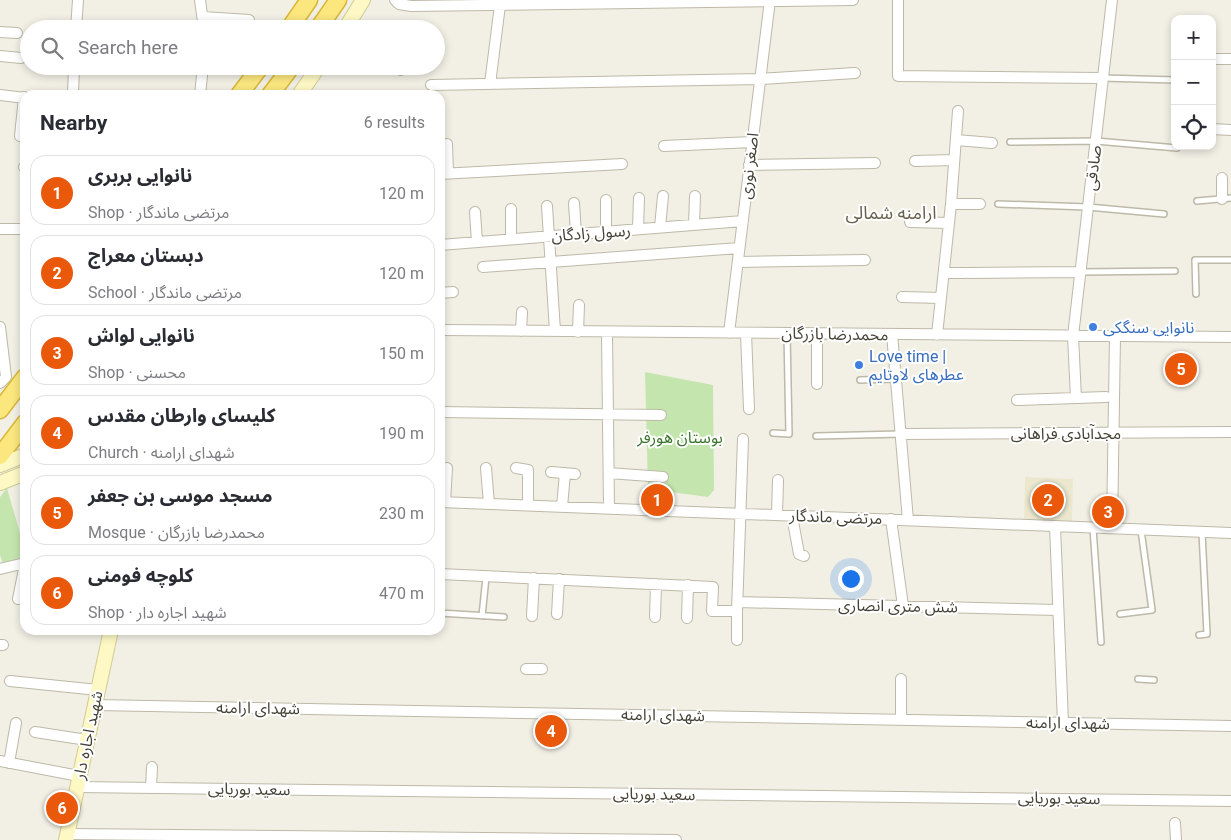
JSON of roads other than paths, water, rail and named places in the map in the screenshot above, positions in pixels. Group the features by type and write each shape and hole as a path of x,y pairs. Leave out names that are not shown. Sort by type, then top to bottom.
{"highway":[{"path":"295,20 309,0"},
{"path":"324,20 338,0"},
{"path":"244,90 254,75"},
{"path":"274,90 285,75"},
{"path":"0,410 20,384"},
{"path":"0,456 20,430"}],"main road":[{"path":"351,20 363,0"},
{"path":"303,90 313,75"},
{"path":"0,465 20,458"},
{"name":"شهید اجاره دار","path":"67,837 110,635"}],"street":[{"path":"77,20 78,0"},
{"path":"200,0 203,20"},
{"path":"395,0 399,4 853,0"},
{"name":"اصغر نوری","path":"729,333 770,0"},
{"path":"898,0 898,76 1103,78"},
{"name":"صادقی","path":"1076,398 1073,336 1112,0"},
{"path":"490,84 500,4"},
{"path":"203,17 248,20"},
{"path":"0,32 17,32"},
{"path":"0,56 20,58"},
{"path":"1216,59 1231,59"},
{"path":"431,85 760,79 855,73"},
{"path":"73,90 74,75"},
{"path":"201,90 202,75"},
{"path":"0,95 20,98"},
{"path":"937,335 951,204 958,112"},
{"path":"1216,129 1231,130"},
{"path":"956,140 992,143"},
{"path":"664,146 752,142"},
{"path":"445,166 448,144"},
{"path":"915,162 954,160"},
{"path":"750,165 875,163"},
{"path":"445,173 622,164"},
{"path":"1222,178 1226,198"},
{"path":"660,227 663,196"},
{"path":"694,225 695,196"},
{"path":"638,229 639,198"},
{"path":"606,200 606,232"},
{"path":"574,203 576,234"},
{"path":"951,204 980,204"},
{"path":"547,206 555,331"},
{"path":"511,209 511,239"},
{"path":"475,212 477,242"},
{"name":"رسول زادگان","path":"445,245 743,221"},
{"path":"910,222 949,223"},
{"path":"0,228 20,229"},
{"path":"483,267 739,248"},
{"path":"738,262 866,260"},
{"path":"944,272 1081,272"},
{"path":"445,293 453,292"},
{"path":"902,297 941,298"},
{"path":"578,332 579,305"},
{"path":"521,331 522,312"},
{"path":"0,327 6,377 0,383"},
{"name":"محمدرضا بازرگان","path":"445,330 1231,337"},
{"path":"607,332 609,509"},
{"path":"746,333 749,409"},
{"path":"817,334 817,384"},
{"path":"892,334 908,520"},
{"path":"1112,528 1115,336"},
{"path":"1017,400 1106,397"},
{"path":"445,412 661,415"},
{"name":"مجدآبادی فراهانی","path":"901,434 1231,432"},
{"path":"736,640 743,439"},
{"path":"445,485 447,468"},
{"path":"486,468 489,504"},
{"path":"516,468 528,470 528,505"},
{"path":"551,472 570,474 562,507"},
{"path":"609,473 663,477"},
{"path":"777,515 779,480"},
{"name":"مرتضی ماندگار","path":"445,502 1231,533"},
{"path":"792,516 799,554 804,556"},
{"path":"891,519 903,606"},
{"path":"1055,526 1063,723"},
{"path":"0,569 20,565"},
{"path":"445,574 688,585 687,618"},
{"path":"532,616 534,578"},
{"path":"557,614 559,580"},
{"path":"656,584 656,617"},
{"name":"شش متری انصاری","path":"688,585 713,587 712,611 738,607 903,606 1058,610"},
{"path":"18,599 20,589"},
{"path":"526,669 542,669"},
{"path":"900,720 901,679"},
{"path":"10,680 98,690"},
{"name":"شهدای ارامنه","path":"95,705 1231,726"},
{"path":"5,762 16,723"},
{"path":"35,732 87,740"},
{"name":"سعید بوریایی","path":"5,762 78,782 151,788 1231,801"},
{"path":"151,788 152,767"},
{"path":"1175,823 1176,840"},
{"path":"67,837 676,840"}],"lane":[{"path":"1103,78 1171,80"},
{"path":"1010,142 1096,141 1171,147"},
{"path":"1197,201 1226,198"},
{"path":"998,204 1088,207 1164,214"},
{"path":"1196,294 1195,260 1231,260"},
{"path":"1081,272 1175,271"},
{"path":"773,433 789,434 787,333"},
{"path":"860,380 896,379"},
{"path":"816,436 901,434"},
{"path":"1093,527 1101,642"},
{"path":"1120,614 1152,610 1141,529"},
{"path":"1199,634 1207,634 1202,532"},
{"path":"482,616 486,576"},
{"path":"445,613 504,617"},
{"path":"1138,679 1154,680"}],"place":[{"name":"نانوایی سنگکی","path":"1093,327"},
{"name":"Love time | عطرهای لاوتایم","path":"859,365"},
{"name":"مسجد موسی بن جعفر","path":"1181,369"},
{"name":"نانوایی بربری","path":"657,500"},
{"name":"دبستان معراج","path":"1048,500"},
{"name":"نانوایی لواش","path":"1108,512"},
{"name":"کلیسای وارطان مقدس","path":"551,731"},
{"name":"کلوچه فومنی","path":"62,808"}],"district":[{"name":"ارامنه شمالی","path":"891,212"}],"park label":[{"name":"بوستان هورفر","path":"680,437"}]}
